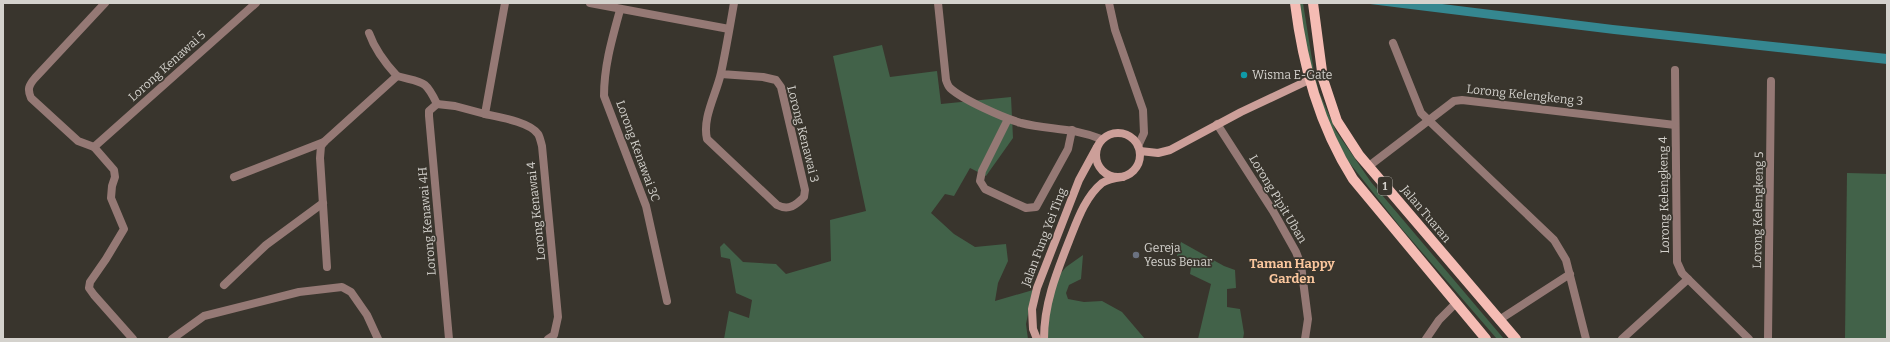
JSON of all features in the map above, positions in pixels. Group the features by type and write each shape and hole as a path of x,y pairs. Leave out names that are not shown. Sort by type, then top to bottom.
{"main road":[{"name":"1","path":"1295,3 1299,34 1309,80 1326,129 1338,155 1353,179 1486,339"},
{"name":"Jalan Tuaran","path":"1313,3 1323,79 1337,121 1369,166 1516,339"},
{"path":"1309,80 1320,91 1337,121"}],"street":[{"path":"105,3 35,78 29,85 28,92 31,98 78,141 94,147 114,170 115,177 112,186 111,198 124,229 106,259 93,276 89,288 133,339"},
{"name":"Lorong Kenawai 5","path":"94,147 256,3"},
{"path":"485,114 505,3"},
{"path":"590,3 620,10 729,29"},
{"name":"Lorong Kenawai 3","path":"721,74 764,77 776,80 781,87 805,190 804,197 792,207 784,209 777,205 707,140 705,132 707,119 721,74 734,3"},
{"path":"938,3 946,80 949,87 962,96 1008,119 1029,125 1086,133 1101,140"},
{"path":"1109,3 1115,30 1143,110 1144,133 1139,148 1140,158 1135,170 1123,177 1116,178 1103,172 1096,161 1097,147 1101,140 1107,135 1122,133 1134,140 1139,148 1158,153 1170,150 1218,124 1309,80"},
{"name":"Lorong Kenawai 3C","path":"620,10 608,55 604,78 604,96 646,206 667,301"},
{"path":"369,33 381,58 396,76 420,82 428,86 437,104"},
{"path":"1393,43 1421,113 1554,240 1566,260 1586,339"},
{"name":"Lorong Kelengkeng 4","path":"1675,70 1677,262 1682,273 1749,339"},
{"path":"327,267 320,158 321,146 396,76"},
{"name":"Lorong Kelengkeng 5","path":"1768,339 1771,81"},
{"name":"Lorong Kelengkeng 3","path":"1369,166 1454,102 1462,100 1675,125"},
{"name":"Lorong Kenawai 4","path":"437,104 455,106 514,121 531,128 538,134 542,146 558,317 554,335 548,339"},
{"name":"Lorong Kenawai 4H","path":"437,104 429,111 429,116 449,339"},
{"path":"1008,119 982,171 980,181 985,189 1026,208 1036,206 1068,149 1072,130"},
{"name":"Lorong Pipit Uban","path":"1218,124 1269,205 1296,252 1300,265 1308,319 1304,339"},
{"path":"234,177 324,142"},
{"name":"Jalan Fung Yei Ting","path":"1037,339 1033,329 1032,310 1037,288 1072,197 1097,147"},
{"name":"Jalan Fung Yei Ting","path":"1044,339 1047,303 1059,264 1078,217 1091,195 1107,181 1123,177"},
{"path":"224,285 266,245 323,202"},
{"path":"1499,320 1570,274"},
{"path":"1622,339 1688,279"},
{"path":"172,339 204,316 299,292 342,287 351,292 367,316 378,339"},
{"path":"1034,301 1047,303"},
{"path":"1426,339 1439,320 1456,303"}],"green space":[{"path":"1299,3 1303,3 1314,72 1319,92 1336,131 1371,182 1504,339 1497,339 1402,229 1348,161 1332,134 1315,94"},
{"path":"882,45 890,77 937,71 941,104 1011,97 1013,138 986,176 970,168 954,196 945,194 931,213 954,234 975,247 1006,244 1008,261 998,283 995,301 1033,290 1026,324 1028,339 724,339 729,311 749,318 752,300 736,293 730,259 721,257 720,247 724,243 743,262 776,264 786,274 831,261 830,220 866,211 833,56"},
{"path":"1847,173 1887,174 1887,339 1845,339"},
{"path":"1181,242 1224,266 1235,270 1236,288 1227,289 1227,307 1240,309 1244,333 1243,339 1198,339 1211,284 1190,274 1192,262 1177,256"},
{"path":"1083,255 1081,279 1069,285 1066,293 1068,299 1084,302 1102,301 1122,312 1145,339 1044,339 1056,279 1066,267"}],"water":[{"path":"1362,3 1434,3 1613,25 1887,54 1887,64 1614,34"}],"place":[{"name":"Wisma E-Gate","path":"1244,75"},
{"name":"Gereja Yesus Benar","path":"1136,255"}],"district":[{"name":"Taman Happy Garden","path":"1292,270"}]}
